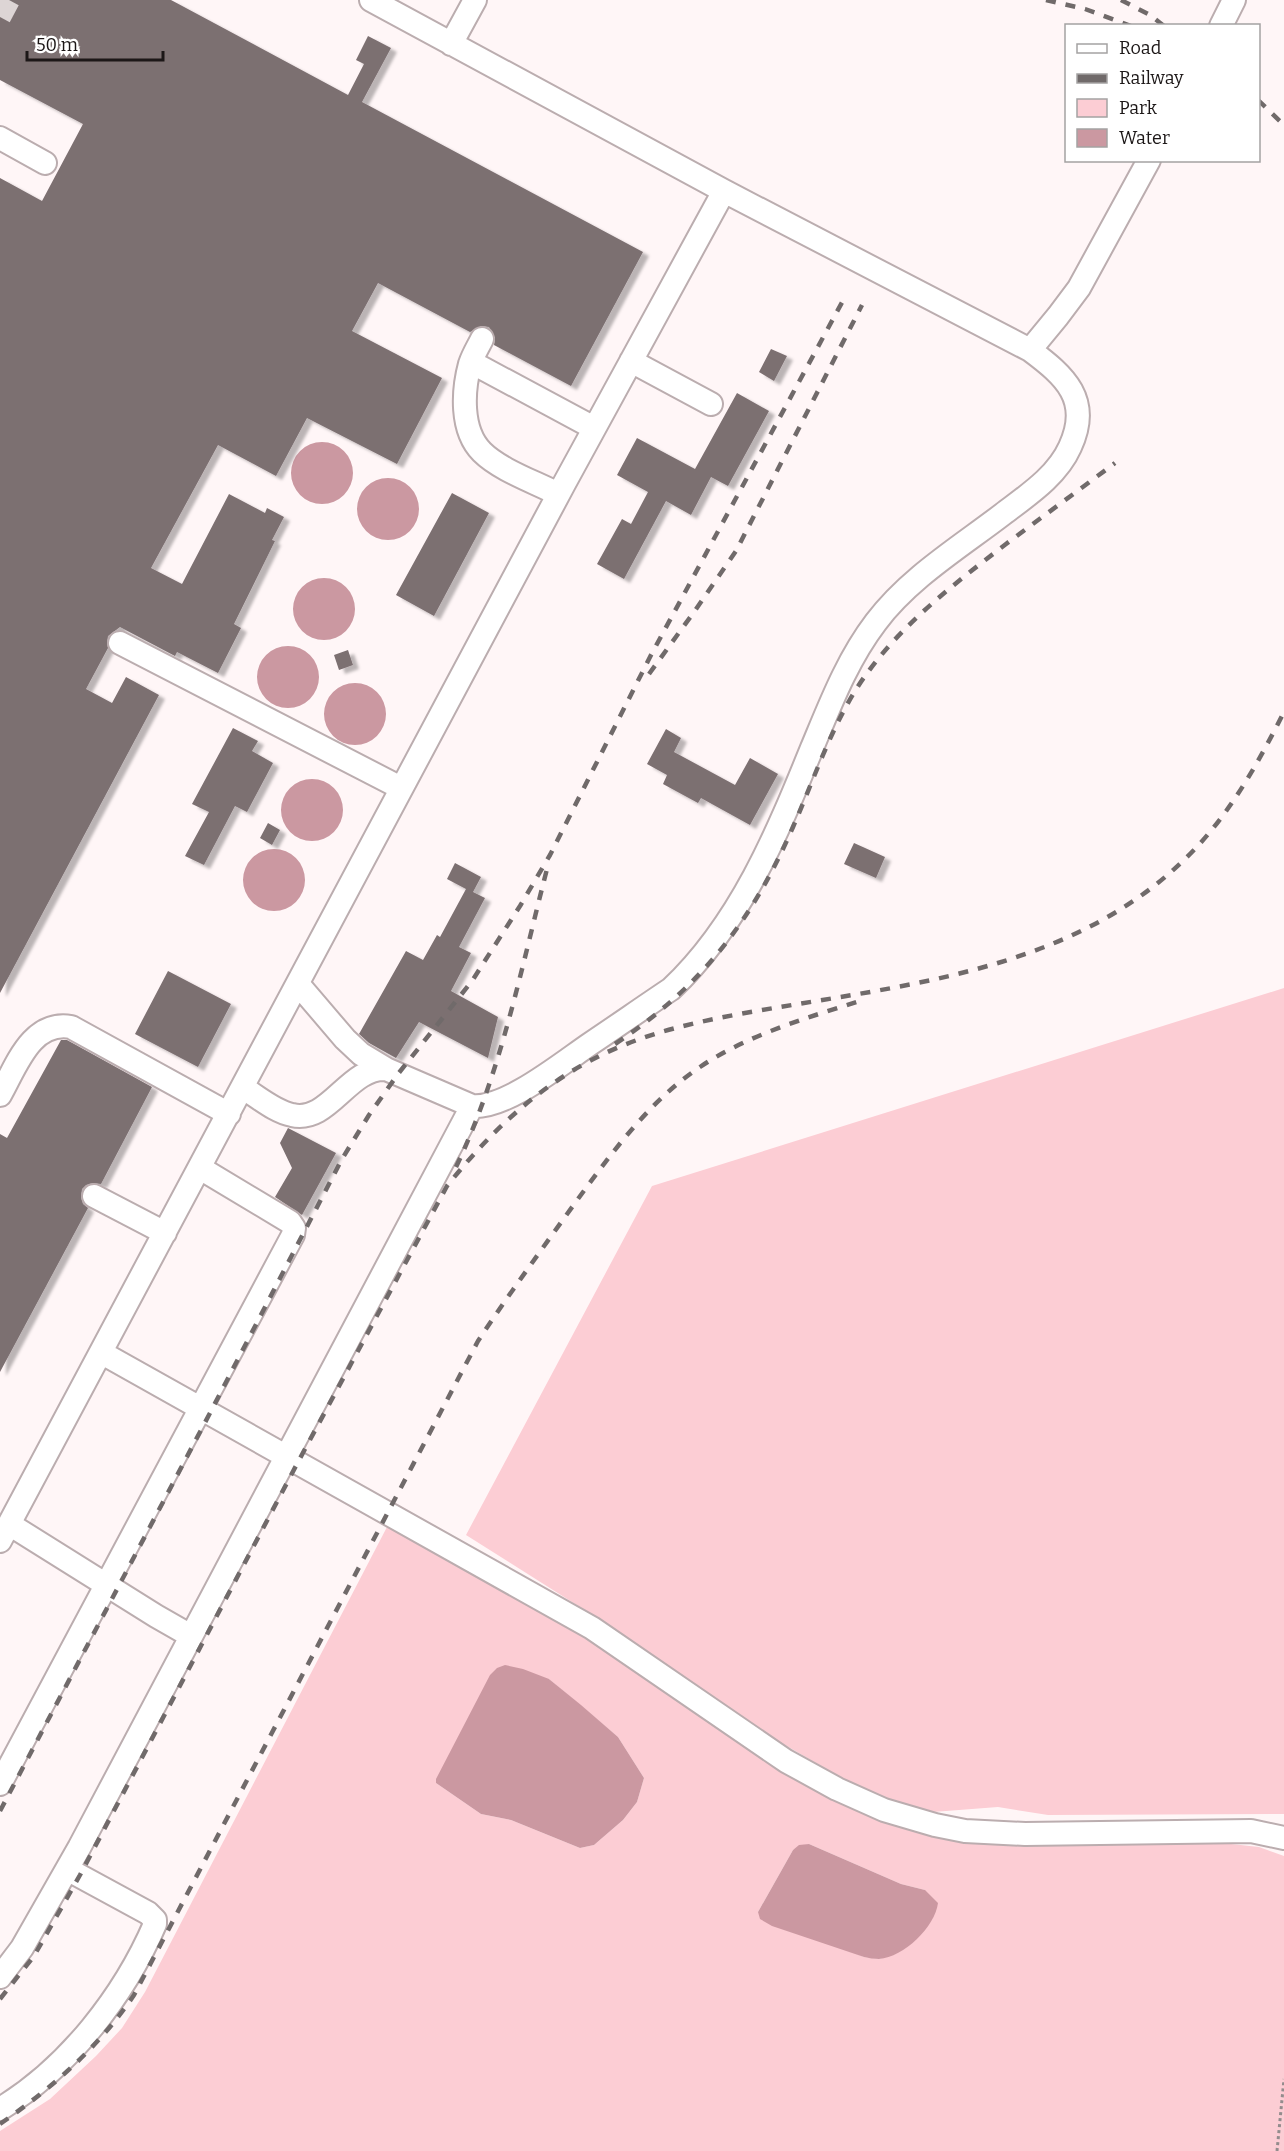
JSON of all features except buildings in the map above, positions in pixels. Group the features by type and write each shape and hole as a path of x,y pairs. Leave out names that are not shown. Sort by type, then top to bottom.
{"lane":[{"path":"298,984 345,1039 361,1054 386,1069 472,1106 482,1107 538,1080 671,988 726,926 750,884 785,813 838,687 860,645 877,620 907,589 1035,490 1062,462 1077,429 1074,395 1069,384 1050,365 1030,350 723,190 371,0"},
{"path":"451,44 475,0"},
{"path":"1222,24 1234,0"},
{"path":"0,138 45,163"},
{"path":"1030,350 1079,288 1148,162"},
{"path":"191,1635 156,1616 107,1583 4,1532 102,1353 558,494 723,190"},
{"path":"482,339 471,362 465,401 466,416 473,440 480,451 493,462 558,494"},
{"path":"631,360 711,404"},
{"path":"471,362 594,428"},
{"path":"120,643 401,788"},
{"path":"0,1095 32,1040 42,1031 62,1025 71,1027 229,1114"},
{"path":"243,1088 287,1114 307,1116 319,1110 360,1076 375,1069 386,1069"},
{"path":"0,1977 22,1948 67,1869 472,1106"},
{"path":"0,1784 293,1235 294,1228 291,1222 200,1167"},
{"path":"94,1196 165,1233"},
{"path":"102,1353 592,1628 786,1761 837,1789 884,1810 965,1831 1025,1833 1251,1831 1284,1838"},
{"path":"0,2109 37,2082 88,2031 135,1963 155,1924 155,1920 148,1913 67,1869"}],"path":[{"path":"1277,2151 1284,2079"}],"green space":[{"path":"1284,988 1284,1814 1048,1815 998,1807 920,1813 849,1782 778,1741 602,1621 466,1535 652,1186"},
{"path":"387,1527 453,1558 609,1651 767,1761 857,1809 909,1830 961,1843 1033,1845 1194,1840 1259,1847 1284,1856 1284,2151 0,2151 0,2131 50,2099 96,2056 122,2028 145,1992","holes":["549,1679 618,1737 644,1778 637,1802 623,1820 594,1845 580,1848 511,1820 481,1814 436,1783","809,1844 901,1884 925,1890 895,1954 879,1959 864,1957 758,1912 793,1850"]}],"water":[{"path":"322,442 344,451 353,473 344,495 322,504 300,495 291,473 300,451"},
{"path":"388,478 410,487 419,509 410,531 388,540 366,531 357,509 366,487"},
{"path":"324,578 346,587 355,609 346,631 324,640 302,631 293,609 302,587"},
{"path":"288,646 310,655 319,677 310,699 288,708 266,699 257,677 266,655"},
{"path":"355,683 377,692 386,714 377,736 355,745 333,736 324,714 333,692"},
{"path":"312,779 334,788 343,810 334,832 312,841 290,832 281,810 290,788"},
{"path":"274,849 296,858 305,880 296,902 274,911 252,902 243,880 252,858"},
{"path":"505,1665 549,1679 581,1705 618,1737 644,1778 637,1802 623,1820 594,1845 580,1848 511,1820 481,1814 436,1783 490,1675 497,1668"},
{"path":"809,1844 901,1884 925,1890 938,1903 936,1912 925,1931 908,1947 889,1957 879,1959 864,1957 772,1926 760,1919 758,1912 793,1850 799,1845"}],"tunnel":[{"path":"0,17 9,0"}],"railway":[{"path":"1046,0 1085,9 1126,24"},
{"path":"1121,0 1150,15 1161,24"},
{"path":"1260,102 1284,125"},
{"path":"0,1811 342,1159 398,1074 472,981 550,855 651,655 846,295"},
{"path":"649,674 736,551 862,305"},
{"path":"615,1044 646,1022 698,975 741,922 777,861 843,712 865,676 880,657 913,621 949,589 1115,463"},
{"path":"0,1999 34,1956 80,1875 447,1186 477,1150 510,1117 547,1088 586,1063 632,1042 705,1021 943,978 996,964 1047,946 1097,923 1143,894 1186,858 1201,842 1241,789 1284,712"},
{"path":"456,1167 486,1095 498,1058 547,869"},
{"path":"0,2124 73,2066 106,2032 134,1995 478,1341 602,1166 647,1112 700,1067 758,1036 863,1000"}]}
